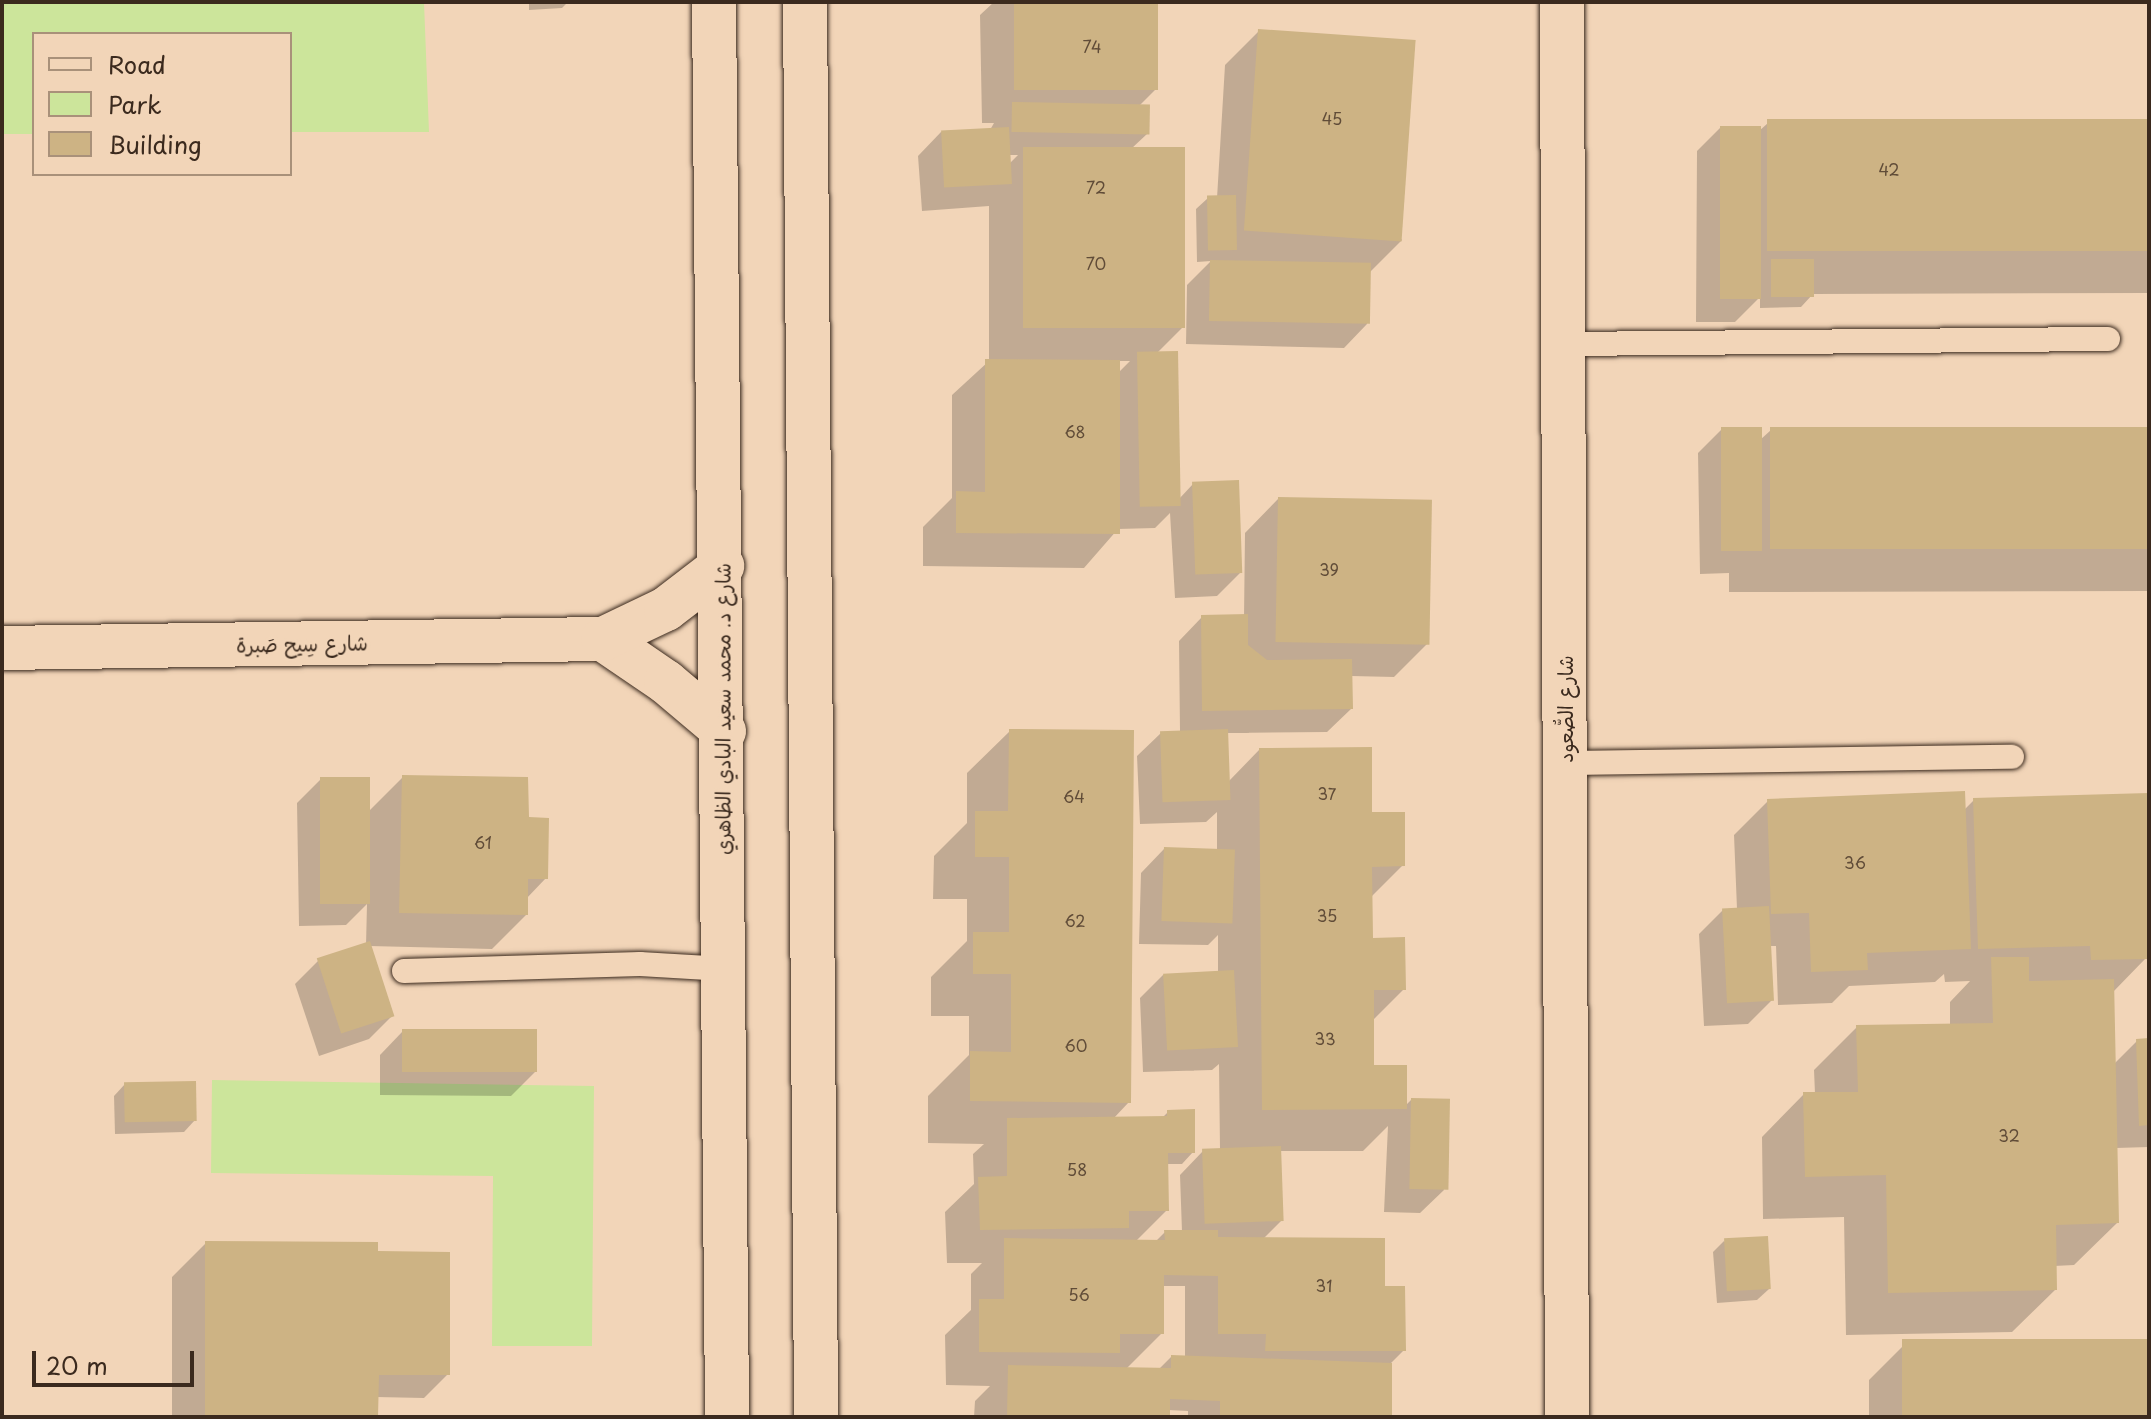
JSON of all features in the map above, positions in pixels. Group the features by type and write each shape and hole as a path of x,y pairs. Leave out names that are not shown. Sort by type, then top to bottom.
{"street":[{"name":"شارع د. محمد سعيد البادي الظاهري","path":"714,2 724,731 727,1417"},
{"path":"805,2 816,1417"},
{"name":"شارع الصُّعود","path":"1562,2 1567,1417"},
{"name":"شارع سِيح صَبرة","path":"2,648 603,639 666,609 722,566"},
{"path":"603,639 666,682 724,731"}],"lane":[{"path":"1563,344 2108,339"},
{"path":"1565,763 2012,757"},
{"path":"404,971 640,964 725,969"}],"green space":[{"path":"2,2 424,2 429,132 292,132 292,32 32,32 32,134 2,134"},
{"path":"212,1080 594,1086 592,1346 492,1346 493,1176 211,1173"}],"building":[{"path":"1014,2 1158,2 1158,90 1014,90"},
{"path":"1258,29 1416,40 1402,242 1244,231"},
{"path":"1012,102 1150,104 1149,134 1011,132"},
{"path":"1767,119 2149,119 2149,251 1767,251"},
{"path":"1720,126 1761,126 1761,299 1720,299"},
{"path":"1009,127 1012,184 944,187 941,131"},
{"path":"1023,147 1185,147 1185,328 1023,328"},
{"path":"1236,195 1237,250 1208,250 1207,196"},
{"path":"1771,259 1814,259 1814,297 1771,297"},
{"path":"1210,260 1371,263 1370,324 1209,321"},
{"path":"1178,351 1181,506 1140,507 1137,352"},
{"path":"985,359 1120,360 1120,534 956,533 956,491 985,492"},
{"path":"1721,427 1762,427 1762,551 1721,551"},
{"path":"1770,427 2149,427 2149,549 1770,549"},
{"path":"1239,480 1242,573 1195,575 1192,482"},
{"path":"1278,497 1432,500 1429,645 1275,642"},
{"path":"1248,614 1248,645 1267,660 1352,659 1353,709 1202,711 1201,615"},
{"path":"1009,729 1134,730 1131,1103 970,1101 970,1051 1011,1052 1011,974 973,974 973,932 1009,932 1009,857 975,857 975,811 1008,811"},
{"path":"1228,729 1230,800 1163,802 1160,731"},
{"path":"1372,747 1372,812 1405,812 1405,866 1372,867 1373,938 1405,937 1406,990 1374,990 1374,1065 1407,1065 1407,1109 1262,1110 1259,748"},
{"path":"402,775 528,777 529,817 549,818 548,879 528,879 528,915 399,913"},
{"path":"320,777 370,777 370,904 320,904"},
{"path":"1965,791 1971,949 1867,953 1868,970 1811,972 1809,913 1771,914 1767,799"},
{"path":"2149,793 2148,959 2091,960 2090,946 1978,949 1973,798"},
{"path":"1164,847 1235,849 1232,923 1161,921"},
{"path":"1769,906 1774,1001 1727,1003 1722,908"},
{"path":"370,941 394,1016 341,1033 317,958"},
{"path":"1991,957 2029,957 2029,981 2114,979 2119,1223 2056,1225 2057,1290 1888,1293 1886,1175 1805,1177 1803,1092 1858,1092 1856,1025 1993,1023"},
{"path":"1234,970 1238,1047 1167,1051 1163,974"},
{"path":"402,1029 537,1029 537,1072 402,1072"},
{"path":"2149,1038 2149,1125 2139,1126 2136,1039"},
{"path":"196,1081 197,1121 125,1122 124,1082"},
{"path":"1411,1098 1450,1099 1448,1190 1409,1189"},
{"path":"1195,1109 1195,1153 1168,1153 1169,1211 1129,1211 1129,1228 980,1230 978,1177 1007,1176 1007,1118 1167,1116 1167,1110"},
{"path":"1281,1146 1284,1221 1205,1224 1202,1149"},
{"path":"1164,1230 1218,1230 1218,1237 1385,1238 1385,1286 1405,1286 1406,1351 1265,1351 1266,1334 1218,1334 1218,1276 1164,1275 1164,1334 1120,1334 1120,1353 979,1352 979,1299 1004,1299 1004,1238 1165,1240"},
{"path":"1768,1236 1771,1289 1727,1291 1724,1238"},
{"path":"205,1241 378,1242 378,1251 450,1252 450,1375 379,1375 378,1417 205,1417"},
{"path":"1902,1339 2149,1339 2149,1417 1902,1417"},
{"path":"1171,1355 1392,1363 1392,1417 1220,1417 1220,1401 1170,1399 1170,1417 1007,1417 1008,1365 1171,1368"}]}
